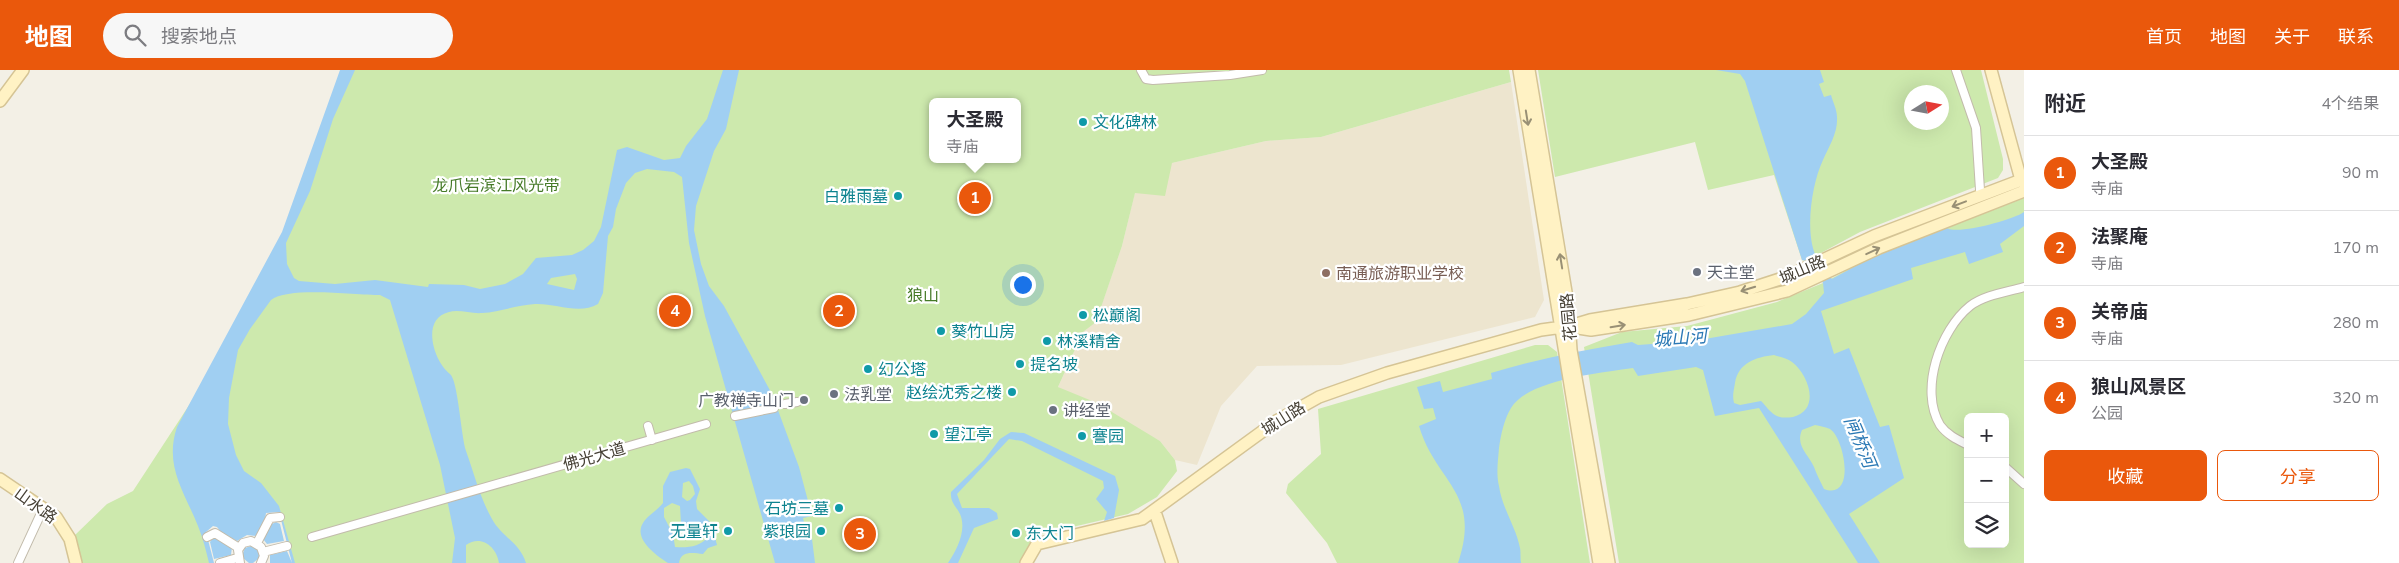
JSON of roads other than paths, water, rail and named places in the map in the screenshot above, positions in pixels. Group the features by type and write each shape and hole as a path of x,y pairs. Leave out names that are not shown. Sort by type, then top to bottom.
{"main road":[{"path":"0,101 23,70"},
{"name":"花园路","path":"1519,70 1565,327"},
{"name":"花园路","path":"1529,70 1567,350 1609,563"},
{"path":"1991,70 2023,183"},
{"name":"城山路","path":"1026,563 1037,544 1142,519 1155,512 1278,420 1319,397 1387,373 1541,330 1687,304 1740,292 1810,268 1874,236 2023,183"},
{"name":"城山路","path":"1565,327 1591,330 1689,315 1786,291 2023,183"},
{"name":"花园路","path":"1573,381 1599,563"},
{"name":"山水路","path":"0,480 56,517 70,539 76,563"},
{"path":"1155,512 1172,563"}],"street":[{"path":"1141,70 1146,79 1153,80 1211,73 1230,75 1262,70"},
{"path":"1956,70 1976,128 1980,190"},
{"path":"1964,442 1944,430 1936,416 1932,384 1941,342 1951,326 1972,305 1988,297 2024,287"},
{"path":"785,404 797,402"},
{"path":"735,416 774,408"},
{"name":"佛光大道","path":"312,537 706,424"},
{"path":"648,426 652,440"},
{"path":"2009,471 2024,484"},
{"path":"18,563 43,508"},
{"path":"257,543 270,518 280,517"},
{"path":"207,537 215,533 239,548"},
{"path":"220,563 239,561 239,548 246,542 257,543"},
{"path":"257,543 263,552 262,563"},
{"path":"263,552 287,546"}],"water":[{"path":"340,70 355,70 333,119 310,191 286,243 287,264 294,278 299,281 335,284 375,280 428,287 429,284 464,285 480,289 505,284 523,274 536,258 572,255 583,250 594,241 601,227 617,150 627,147 664,160 680,158 686,146 707,119 723,70 739,70 726,129 714,151 696,206 694,230 701,264 709,286 724,306 772,394 799,467 812,516 803,518 808,539 812,539 815,563 775,563 705,316 689,243 682,177 674,172 647,169 635,173 626,183 616,209 613,227 608,236 603,293 598,304 575,309 535,304 482,313 453,311 440,316 432,332 435,351 439,360 453,378 464,444 481,494 496,525 519,550 526,563 499,563 492,547 477,541 466,545 466,563 452,563 455,538 440,465 390,300 380,295 306,292 292,293 271,300 250,329 238,350 229,398 228,424 236,455 244,471 261,483 279,506 295,563 209,563 200,531 177,478 174,466 174,441 177,427 282,232","holes":["575,274 577,279 574,290 547,284 551,278"]},
{"name":"闸桥河","path":"1716,70 1820,70 1824,82 1819,84 1824,97 1831,95 1837,123 1835,134 1819,170 1813,193 1810,232 1816,257 1832,279 1870,258 1947,228 1962,230 1985,226 2009,219 2024,212 2024,226 2000,244 2003,252 1969,264 1965,252 1911,268 1913,279 1821,311 1834,354 1849,348 1880,427 1889,425 1904,478 1849,514 1880,563 1858,563 1759,408 1715,416 1703,370 1696,367 1638,376 1633,368 1585,375 1549,384 1533,390 1520,398 1511,408 1505,422 1499,448 1497,472 1503,502 1518,540 1521,563 1458,563 1464,539 1464,520 1461,503 1427,445 1419,426 1436,419 1433,408 1424,409 1417,387 1440,381 1443,392 1492,379 1491,373 1526,363 1578,352 1632,342 1638,345 1693,341 1792,324 1806,314 1824,293 1823,283 1806,261 1802,260 1745,81 1740,74","holes":["1774,355 1792,362 1807,383 1809,392 1807,407 1802,413 1793,417 1784,418 1777,416 1761,401 1740,405 1734,403 1735,383 1740,370 1755,359","1815,425 1830,429 1840,444 1845,467 1844,478 1841,486 1834,490 1824,489 1812,463 1801,446 1800,436 1802,430"]},
{"path":"1011,432 1024,433 1115,476 1119,490 1114,518 1104,521 1107,512 1096,499 1104,488 1103,481 1022,441 1009,439 957,494 962,508 989,508 997,513 998,519 974,528 958,563 948,563 958,546 962,533 962,520 952,501 951,492 984,460 1000,439"},
{"path":"686,468 690,469 700,489 696,501 697,509 711,523 717,545 708,548 703,554 685,554 679,563 668,563 658,556 647,546 641,535 643,523 663,503 663,486 670,472","holes":["689,481 693,486 695,494 687,501 682,497 683,483","672,503 680,506 681,524 683,527 693,527 700,523 706,526 708,537 705,540 693,546 675,547 673,534 664,517 664,508"]}],"place":[{"name":"文化碑林","path":"1083,122"},
{"name":"白雅雨墓","path":"898,196"},
{"name":"大圣殿","path":"975,198"},
{"name":"天主堂","path":"1697,272"},
{"name":"南通旅游职业学校","path":"1326,273"},
{"name":"狼山风景区","path":"675,311"},
{"name":"法聚庵","path":"839,311"},
{"name":"松巅阁","path":"1083,315"},
{"name":"葵竹山房","path":"941,331"},
{"name":"林溪精舍","path":"1047,341"},
{"name":"提名坡","path":"1020,364"},
{"name":"幻公塔","path":"868,369"},
{"name":"赵绘沈秀之楼","path":"1012,392"},
{"name":"法乳堂","path":"834,394"},
{"name":"广教禅寺山门","path":"804,400"},
{"name":"讲经堂","path":"1053,410"},
{"name":"望江亭","path":"934,434"},
{"name":"謇园","path":"1082,436"},
{"name":"石坊三墓","path":"839,508"},
{"name":"无量轩","path":"728,531"},
{"name":"紫琅园","path":"821,531"},
{"name":"东大门","path":"1016,533"},
{"name":"关帝庙","path":"860,534"}],"park label":[{"name":"龙爪岩滨江风光带","path":"496,185"},
{"name":"狼山","path":"923,295"}],"water label":[{"name":"城山河","path":"1680,338"}]}
